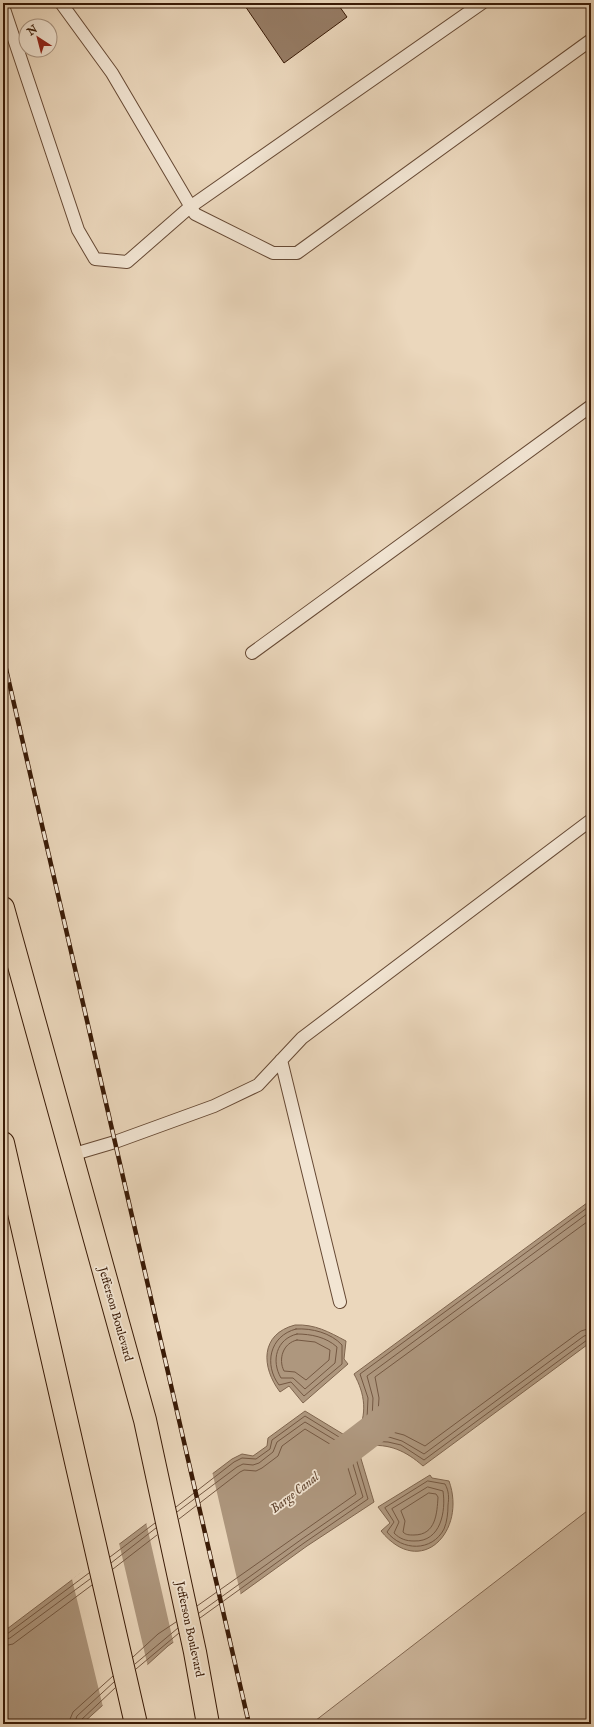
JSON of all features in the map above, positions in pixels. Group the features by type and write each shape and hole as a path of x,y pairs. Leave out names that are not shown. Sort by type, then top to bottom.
{"main road":[{"name":"Jefferson Boulevard","path":"3,908 145,1420 195,1652 208,1724"},
{"path":"3,1143 136,1724"}],"lane":[{"path":"61,3 112,73 195,214 273,253 297,253 591,40"},
{"path":"3,6 78,230 95,259 127,262 190,207 482,3"},
{"path":"252,653 591,406"},
{"path":"71,1155 114,1142 214,1106 258,1085 302,1038 591,820"},
{"path":"281,1060 340,1302"}],"shaded area":[{"path":"591,1508 591,1724 311,1724"}],"water":[{"path":"591,1200 591,1342 423,1466 404,1452 397,1449 374,1445 366,1446 363,1440 356,1436 360,1428 364,1412 364,1404 361,1389 354,1374"},
{"path":"295,1325 315,1327 346,1341 344,1359 348,1364 303,1403 289,1386 280,1392 269,1372 267,1362 267,1352 275,1336 284,1329"},
{"path":"305,1411 356,1442 374,1502 307,1546 168,1646 82,1724 3,1724 3,1632 232,1459 242,1454 253,1456 267,1446 268,1438"},
{"path":"430,1475 432,1478 449,1481 453,1500 452,1517 446,1532 437,1543 425,1550 411,1551 396,1545 381,1531 390,1523 378,1507"}],"pier":[{"path":"212,1471 241,1596 174,1645 146,1522"},
{"path":"119,1543 148,1667 103,1707 72,1579"}],"building":[{"path":"243,3 337,3 347,17 284,63"}],"waterway":[{"name":"Barge Canal","path":"323,1468 395,1413"}],"railway":[{"path":"3,656 249,1724"}]}
